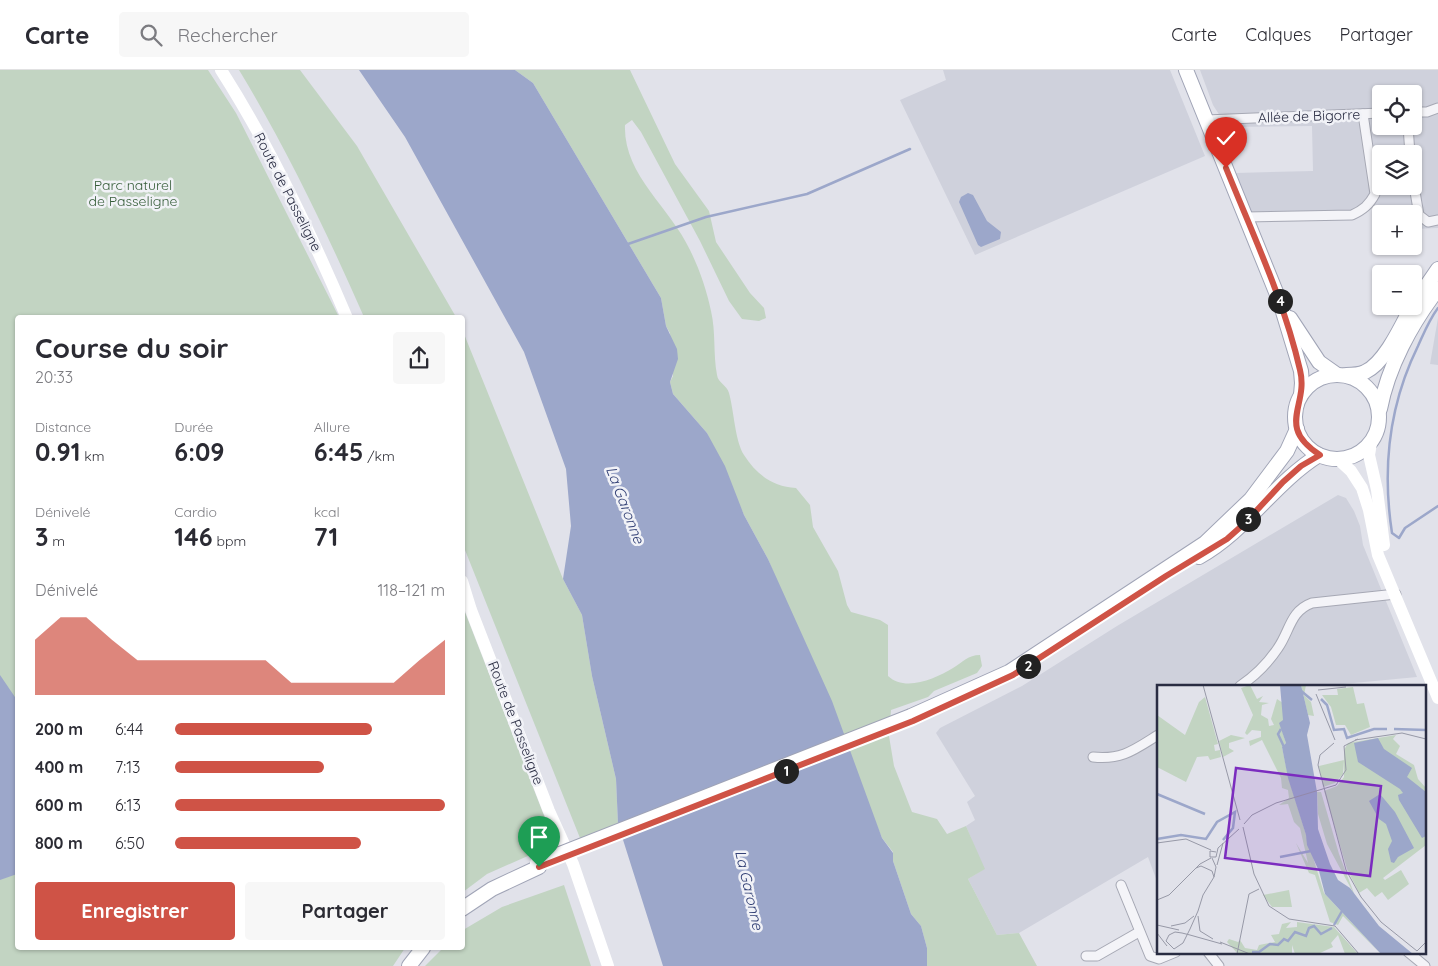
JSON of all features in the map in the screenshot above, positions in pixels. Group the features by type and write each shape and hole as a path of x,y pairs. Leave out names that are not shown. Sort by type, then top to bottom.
{"main road":[{"path":"1186,70 1280,302 1301,371 1301,395 1295,418 1297,429 1302,440 1320,455 1338,459 1356,454 1371,443 1379,423 1379,412 1385,385 1393,366 1417,321 1438,290"},
{"path":"1422,292 1438,269"},
{"path":"1280,302 1319,362 1340,375 1358,380 1368,388 1376,399 1379,412"},
{"path":"1301,395 1310,384 1322,377 1367,372 1386,352 1407,315"},
{"path":"912,719 1009,672 1205,543 1226,525 1268,479 1287,451 1297,429"},
{"path":"465,901 494,882 912,719 1013,675 1166,576 1208,552 1245,523 1301,466 1320,455"},
{"path":"465,907 492,889 538,865"},
{"path":"404,966 415,950"},
{"path":"409,966 421,950"}],"street":[{"name":"Route de Passeligne","path":"221,70 241,101 314,242 346,315"},
{"path":"1422,112 1438,108"},
{"path":"1246,217 1352,215 1361,211 1371,202 1375,194 1363,114"},
{"name":"Allée de Bigorre","path":"1206,120 1372,114"},
{"path":"1415,195 1418,215 1428,222 1438,220"},
{"path":"1371,443 1368,455 1377,490 1385,553 1394,590"},
{"path":"1338,459 1351,471 1362,488 1369,510 1378,555 1438,698"},
{"path":"1241,685 1266,664 1281,643 1296,612 1302,606 1394,590"},
{"name":"Route de Passeligne","path":"465,591 549,811 573,864 608,966"},
{"path":"1093,757 1109,759 1124,756 1157,737"},
{"path":"1121,885 1152,962 1171,954"},
{"path":"1086,956 1097,956 1139,932"},
{"path":"1210,954 1219,966"},
{"path":"1410,954 1425,966"}],"shaded area":[{"path":"943,70 1170,70 1205,156 975,255 900,100 946,80"},
{"path":"1200,70 1438,70 1438,228 1422,229 1422,205 1372,205 1372,208 1351,211 1250,212 1236,173 1313,171 1312,126 1227,127 1213,105"},
{"path":"1438,318 1438,365 1430,364"},
{"path":"1338,495 1346,498 1354,511 1360,526 1363,545 1417,677 1333,685 1157,685 1157,881 1148,857 1019,933 997,935 968,879 984,869 966,826 975,820 967,802 975,796 936,733 940,728 1022,686 1117,626"}],"green space":[{"name":"Parc naturel de Passeligne","path":"0,70 208,70 236,113 338,315 15,315 15,950 404,950 393,966 0,966"},
{"path":"239,70 300,70 357,146 455,315 363,315 306,192"},
{"path":"515,70 630,70 675,164 709,211 716,242 750,293 764,308 766,318 759,321 742,319 729,301 700,241 641,132 632,120 625,125 626,143 639,175 681,234 702,280 713,319 717,375 729,393 737,434 744,455 766,479 780,485 796,488 810,505 813,527 838,571 847,605 851,612 880,620 888,625 888,676 895,681 903,683 929,680 969,658 980,655 982,666 977,673 934,691 928,697 891,710 889,736 894,766 912,812 937,819 947,834 966,826 985,869 968,879 997,935 1019,933 1037,966 927,966 927,948 921,926 911,914 893,861 893,852 882,838 768,559 744,515 707,433 673,394 670,382 673,376 670,333 666,326 661,298 533,83"},
{"path":"465,336 563,579 582,615 592,676 616,779 618,824 580,838 465,550"},
{"path":"465,612 555,844 487,874 465,890"},
{"path":"564,885 591,966 425,966 441,950 465,950 465,929 502,907"}],"water":[{"name":"La Garonne","path":"359,70 515,70 533,83 661,298 666,326 677,349 678,359 670,382 673,394 707,433 725,466 744,515 768,559 832,701 882,838 893,853 893,861 911,914 921,926 927,948 927,966 663,966 618,824 616,779 592,676 582,615 563,579 571,526 566,469 524,352 405,137"},
{"path":"968,193 973,195 987,221 1001,232 1000,239 981,247 978,245 959,202 961,197"},
{"path":"0,675 15,697 15,875 0,880"}],"pier":[{"path":"848,737 853,749 620,840 616,828"}],"waterway":[{"path":"628,244 706,217 807,194 910,149"},
{"path":"1438,308 1408,368 1394,414 1388,461 1389,509 1392,533 1399,538 1405,528 1438,506"}],"route":[{"path":"539,867 913,721 981,692 1060,646 1116,608 1227,539 1245,523 1283,482 1301,466 1320,455 1302,440 1297,429 1295,418 1296,406 1301,395 1301,371 1280,302 1226,168"}]}
